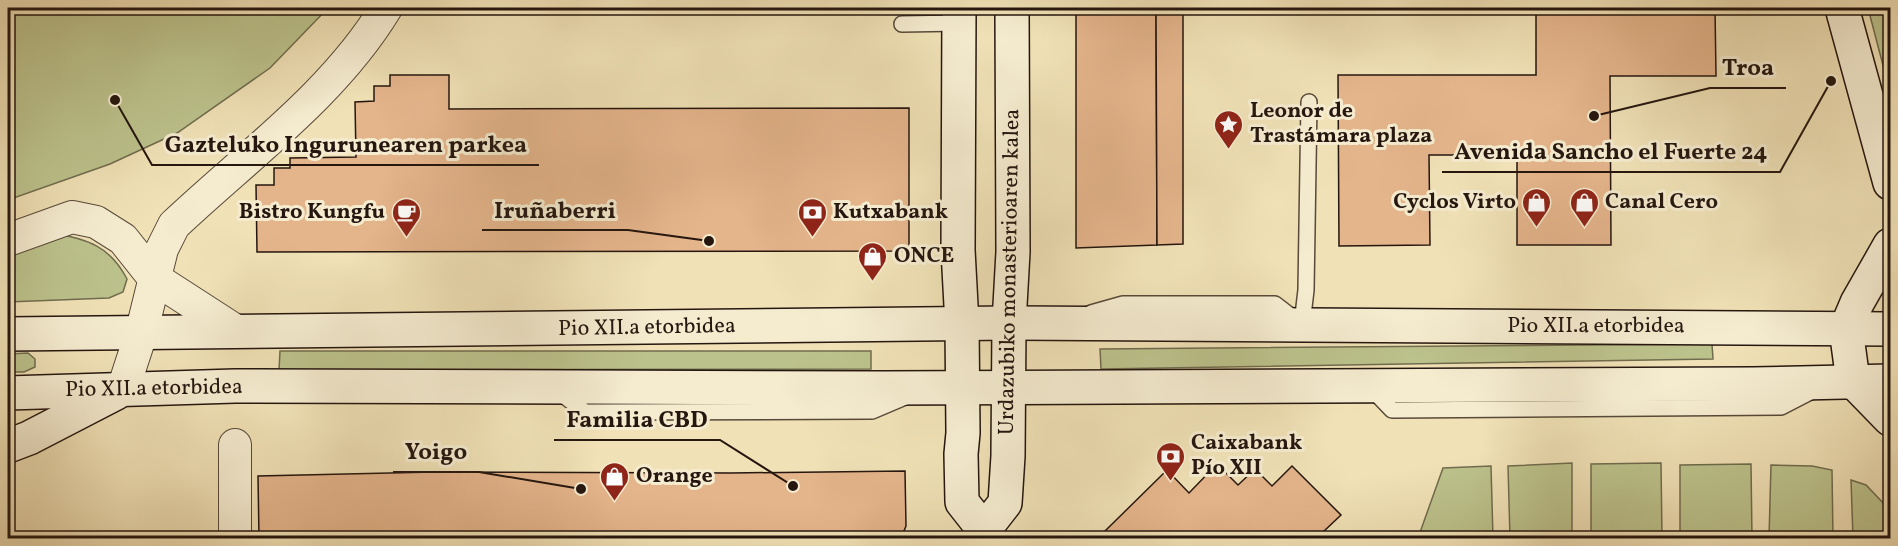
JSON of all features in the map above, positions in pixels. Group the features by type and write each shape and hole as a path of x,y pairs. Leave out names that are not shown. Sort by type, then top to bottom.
{"main road":[{"name":"Urdazubiko monasterioaren kalea","path":"959,15 958,250 962,324 963,502 983,534 1005,503 1013,252 1012,8"},
{"path":"1842,8 1890,183"},
{"path":"1890,245 1857,303 1846,329 1841,381 1890,419"},
{"name":"Pio XII.a etorbidea","path":"8,334 1009,323 1890,329"},
{"name":"Pio XII.a etorbidea","path":"8,393 235,386 962,387 1753,384 1890,381"},
{"path":"8,446 29,438 123,389"}],"street":[{"path":"123,389 141,334 162,249 174,225 312,99 370,34 386,8"},
{"path":"8,240 72,217 96,222 123,239 154,278 237,331"},
{"path":"235,445 235,538"}],"lane":[{"path":"902,24 959,15"},
{"path":"1302,324 1306,290 1309,102"}],"green space":[{"path":"8,8 328,8 270,68 177,133 110,164 8,200"},
{"path":"1868,8 1882,8 1890,38 1890,92"},
{"path":"53,233 87,241 105,252 127,279 123,292 109,298 8,302 8,251"},
{"path":"1712,344 1713,359 1101,369 1100,349"},
{"path":"280,351 871,351 871,369 279,370"},
{"path":"28,353 35,359 35,367 24,372 8,372 8,354"},
{"path":"1572,463 1572,538 1510,538 1508,466"},
{"path":"1661,463 1662,538 1591,538 1591,464"},
{"path":"1751,464 1752,538 1680,538 1680,465"},
{"path":"1771,465 1812,466 1832,470 1833,538 1769,538"},
{"path":"1491,466 1493,538 1418,538 1443,468"},
{"path":"1851,480 1866,485 1885,505 1890,517 1890,538 1853,538"}],"building":[{"path":"1076,8 1156,8 1157,245 1076,248"},
{"path":"1156,8 1183,8 1183,244 1157,245"},
{"path":"1536,8 1715,8 1716,76 1610,76 1611,245 1517,245 1517,155 1429,155 1430,245 1339,246 1338,75 1536,75"},
{"path":"390,75 449,75 449,109 909,108 909,251 257,252 256,185 274,185 274,168 290,168 290,158 356,157 355,102 374,101 374,86 390,86"},
{"path":"1217,464 1238,485 1255,469 1272,486 1292,466 1341,515 1322,533 1327,538 1112,538 1105,531 1167,470 1189,493"},
{"path":"905,471 906,526 901,538 259,538 258,476 434,472"}],"place":[{"name":"Avenida Sancho el Fuerte 24","path":"1831,81"},
{"name":"Gazteluko Ingurunearen parkea","path":"115,100"},
{"name":"Troa","path":"1594,116"},
{"name":"Leonor de Trastámara plaza","path":"1229,150"},
{"name":"Cyclos Virto","path":"1537,228"},
{"name":"Canal Cero","path":"1584,228"},
{"name":"Bistro Kungfu","path":"406,238"},
{"name":"Kutxabank","path":"812,238"},
{"name":"Iruñaberri","path":"709,241"},
{"name":"ONCE","path":"873,282"},
{"name":"Caixabank Pío XII","path":"1170,482"},
{"name":"Familia CBD","path":"793,486"},
{"name":"Yoigo","path":"581,489"},
{"name":"Orange","path":"615,502"}]}
